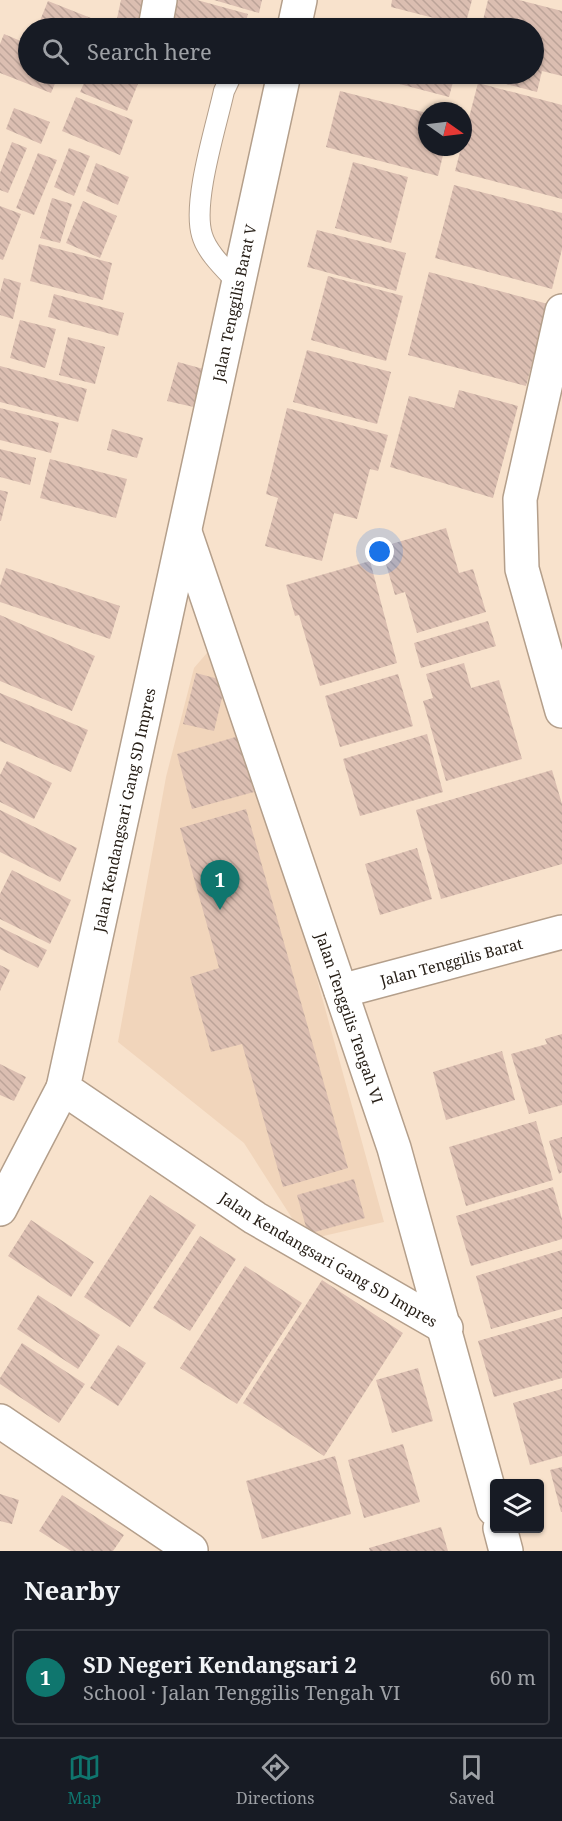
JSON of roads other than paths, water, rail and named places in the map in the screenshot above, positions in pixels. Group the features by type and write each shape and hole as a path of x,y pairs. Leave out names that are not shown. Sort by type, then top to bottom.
{"street":[{"path":"157,18 160,0"},
{"path":"296,18 300,0"},
{"name":"Jalan Tenggilis Barat V","path":"185,532 282,84"},
{"path":"562,312 519,499 522,568 562,711"},
{"name":"Jalan Tenggilis Tengah VI","path":"185,532 394,1148 490,1491"},
{"name":"Jalan Kendangsari Gang SD Impres","path":"0,1209 63,1088 185,532"},
{"name":"Jalan Tenggilis Barat","path":"340,991 562,932"},
{"name":"Jalan Kendangsari Gang SD Impres","path":"63,1088 255,1218 446,1328"},
{"path":"0,1421 191,1550"},
{"path":"501,1533 506,1551"}],"lane":[{"path":"227,84 199,205 202,236 238,283"}],"place":[{"name":"SD Negeri Kendangsari 2","path":"220,910"}]}
